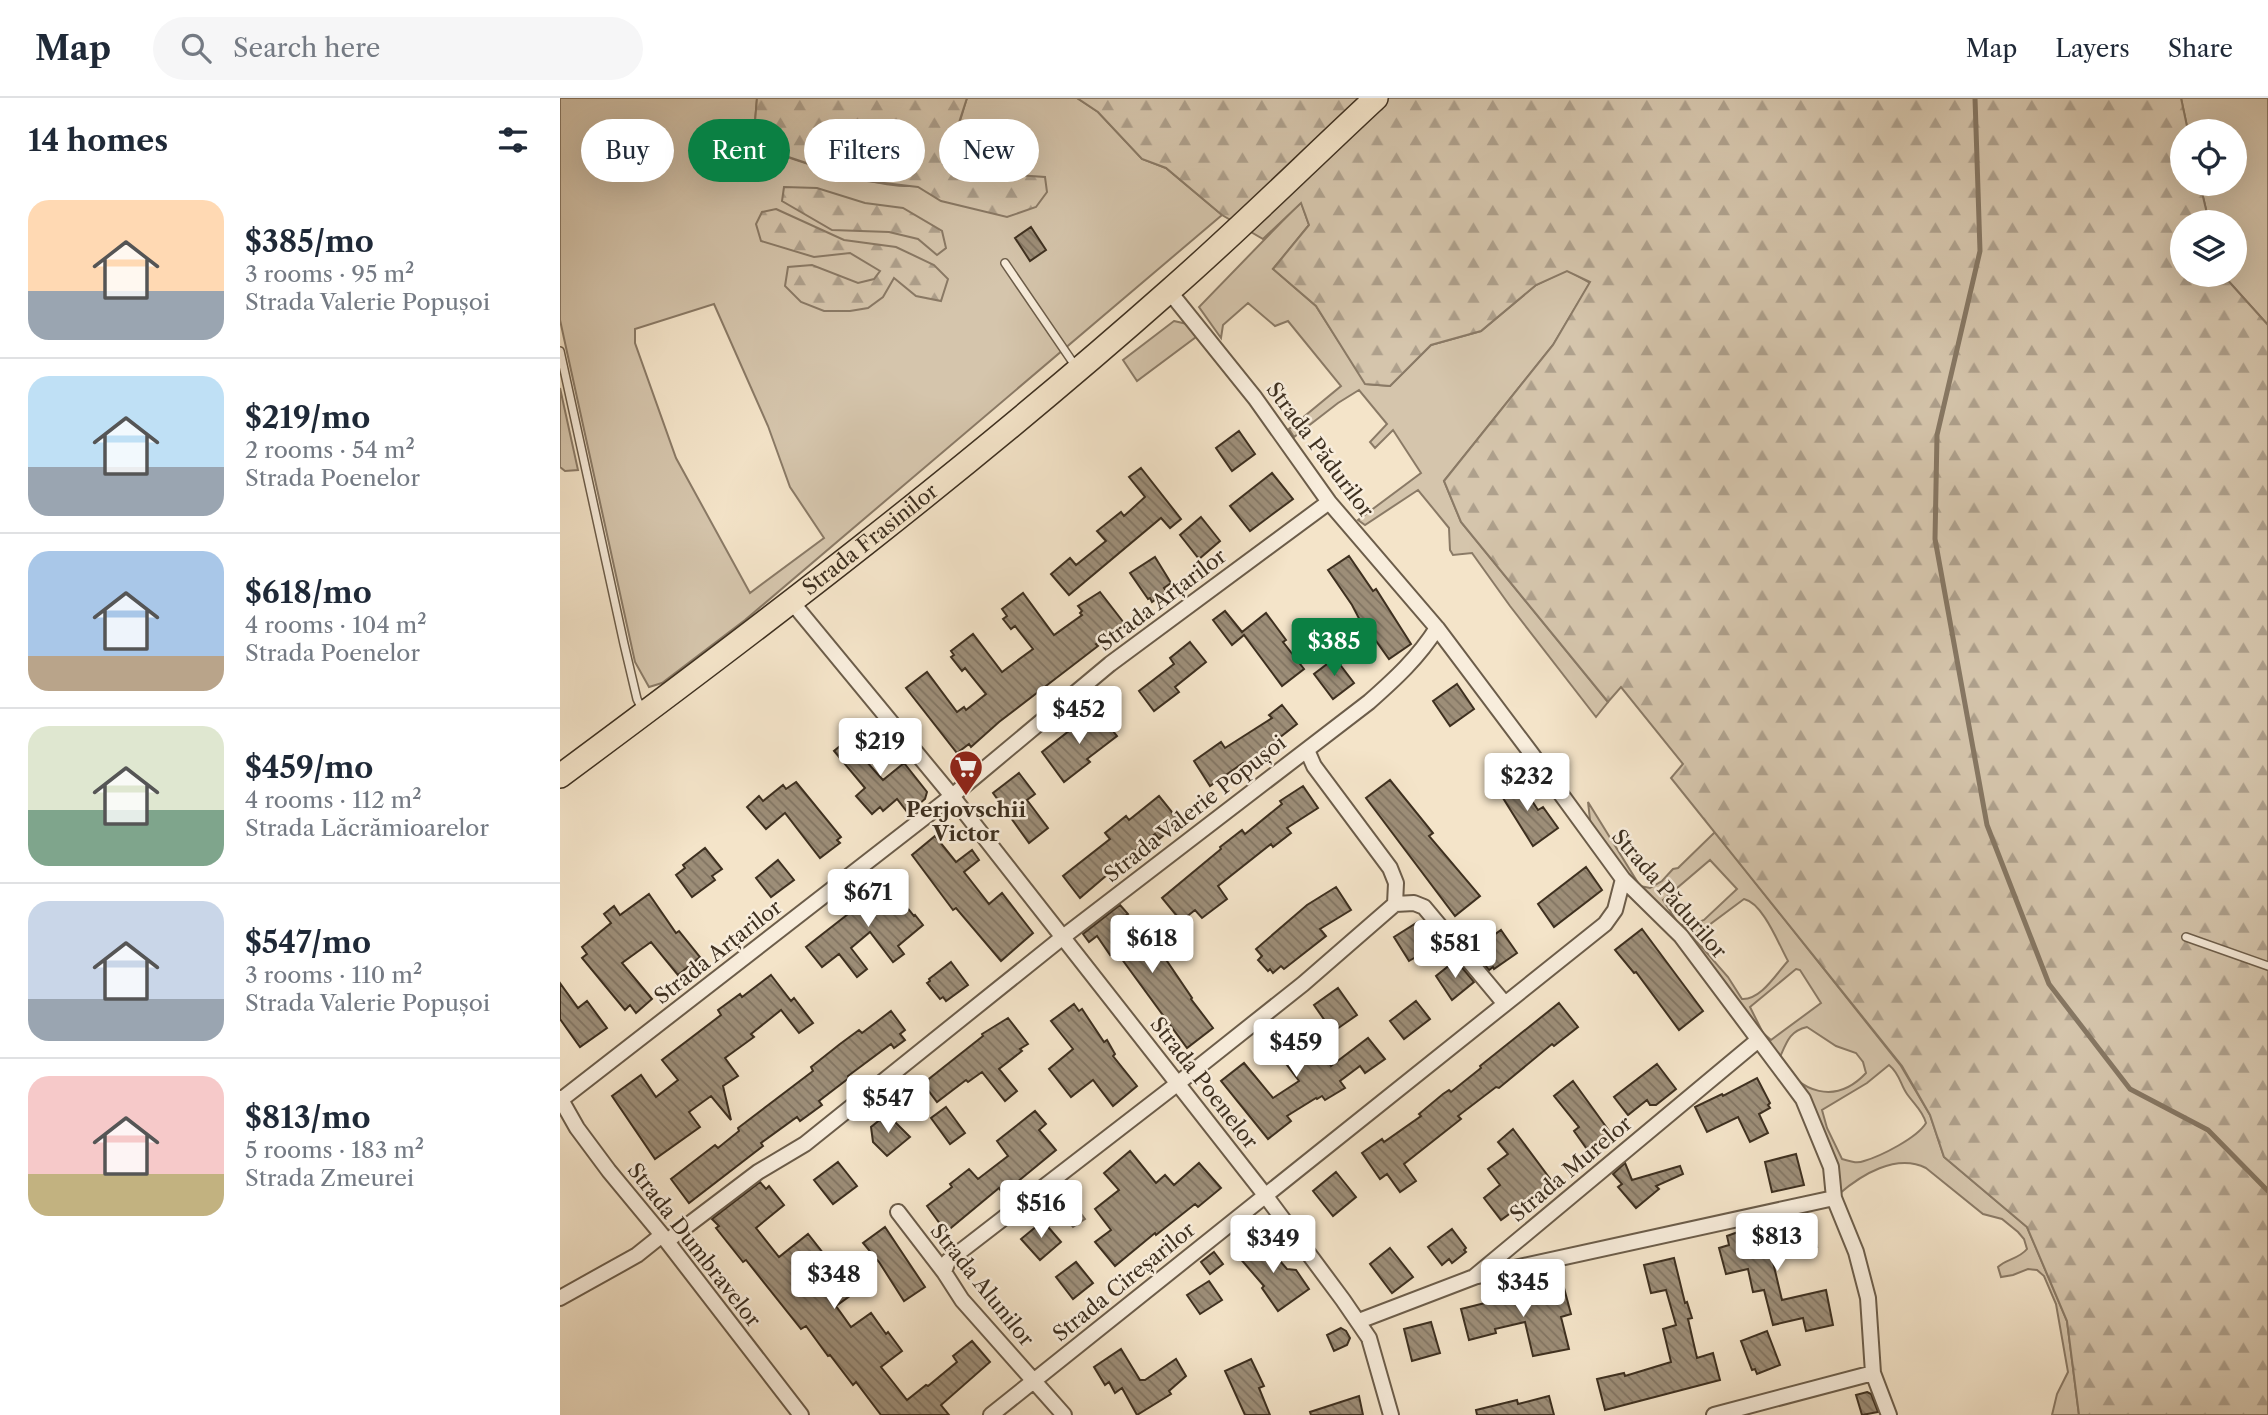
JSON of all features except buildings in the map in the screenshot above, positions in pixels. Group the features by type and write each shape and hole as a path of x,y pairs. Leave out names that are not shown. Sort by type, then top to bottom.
{"main road":[{"name":"Strada Frasinilor","path":"560,776 791,601 979,452 1169,291 1376,98"}],"street":[{"name":"Strada Pădurilor","path":"1169,291 1255,398 1329,502 1437,628 1623,879 1681,936 1803,1099 1831,1167 1834,1198 1856,1252 1868,1298 1873,1373 1889,1415"},
{"name":"Strada Arțarilor","path":"561,1098 952,796 1110,664 1329,502"},
{"name":"Strada Poenelor","path":"791,601 952,796 1265,1195 1359,1321 1376,1358 1391,1415"},
{"name":"Strada Valerie Popușoi","path":"560,1298 665,1238 758,1172 804,1144 1063,937 1404,672 1425,648 1437,628"},
{"path":"1307,750 1314,766 1390,868 1396,883 1395,904"},
{"name":"Strada Cireșarilor","path":"991,1415 1605,924 1615,910 1623,879"},
{"path":"944,1272 948,1261 1303,984 1395,904 1415,903 1423,907 1505,1004"},
{"name":"Strada Murelor","path":"1359,1321 1474,1278 1757,1041"},
{"name":"Strada Dumbravelor","path":"561,1098 577,1128 801,1415"},
{"path":"1474,1278 1834,1198"},
{"name":"Strada Alunilor","path":"898,1212 962,1300 1064,1415"},
{"path":"1714,1415 1873,1373"}],"lane":[{"path":"1005,263 1077,369"},
{"path":"560,351 624,644 637,699 644,714"},
{"path":"2186,937 2268,966"}],"green space":[{"path":"560,98 757,98 755,119 688,119 688,182 790,182 790,158 804,162 804,182 875,182 901,186 922,185 939,175 939,182 1039,182 1039,119 961,119 967,98 1077,98 1098,112 1142,159 1166,168 1222,215 745,620 662,683 649,687 635,662 560,320","holes":["714,304 768,426 790,487 824,538 750,593 676,458 635,343 635,329"]},
{"path":"757,98 967,98 960,119 939,119 939,182 1039,182 1039,177 1045,177 1047,192 1036,207 1007,217 941,201 918,187 876,182 925,182 925,119 804,119 804,162 790,157 790,119 755,119"},
{"path":"1077,98 2181,98 2185,119 2170,119 2170,196 2203,196 2206,210 2170,210 2170,287 2234,287 2268,325 2268,1415 2079,1415 2067,1321 2027,1227 1944,1157 1930,1115 1902,1066 1671,778 1683,764 1621,687 1608,702 1461,522 1444,481 1553,345 1590,282 1567,271 1536,285 1481,331 1431,345 1390,386 1365,384 1316,306 1273,269 1309,225 1301,203 1263,239 1222,215 1166,168 1142,159 1098,112"},
{"path":"2181,98 2268,98 2268,325 2234,287 2247,287 2247,210 2206,210 2203,196 2247,196 2247,119 2185,119"},
{"path":"784,187 817,188 865,203 903,208 942,231 946,248 937,255 918,239 889,232 832,230 782,201"},
{"path":"1301,202 1309,225 1273,269 1316,306 1366,384 1390,386 1431,345 1481,331 1536,285 1567,270 1590,283 1553,345 1444,481 1461,522 1608,702 1596,717 1472,553 1453,555 1450,550 1449,528 1418,490 1365,525 1358,520 1421,473 1393,430 1375,448 1370,442 1387,424 1359,390 1294,437 1289,429 1341,386 1288,321 1275,326 1248,303 1223,325 1221,338 1199,307"},
{"path":"776,209 844,240 896,247 934,265 948,279 941,301 916,296 894,278 883,297 868,308 824,311 801,302 785,286 788,267 812,265 858,283 874,279 880,271 850,253 814,257 761,241 756,224 762,212"},
{"path":"1174,321 1187,324 1196,337 1137,381 1123,360"},
{"path":"560,388 578,470 565,471 560,467"},
{"path":"1588,802 1640,886 1650,888 1678,868 1715,832 1901,1066 1930,1115 1944,1157 2027,1227 2067,1321 2079,1415 2052,1415 2057,1394 2068,1372 2056,1304 2044,1276 2037,1270 2028,1269 2001,1277 1998,1267 2027,1249 2024,1239 2002,1219 1983,1214 1926,1168 1915,1164 1903,1163 1880,1168 1868,1173 1839,1194 1817,1120 1591,828","holes":["1710,860 1737,889 1704,920 1686,927 1678,923 1663,900","1744,899 1751,902 1764,916 1788,961 1762,991 1742,999 1728,977 1693,937","1796,969 1800,970 1821,1003 1771,1040 1763,1033 1750,1007","1807,1027 1836,1046 1856,1053 1863,1062 1866,1073 1843,1089 1831,1092 1808,1087 1797,1080 1780,1057 1787,1042 1797,1031","1889,1065 1921,1111 1926,1123 1915,1135 1898,1146 1871,1159 1856,1162 1842,1159 1827,1128 1822,1110 1867,1083"]}],"water":[{"path":"1070,1199 1085,1219 1073,1227 1058,1208"}],"waterway":[{"path":"1975,98 1980,251 1937,435 1935,539 1987,825 2049,984 2130,1089 2208,1130 2268,1191"}],"place":[{"name":"Perjovschii Victor","path":"966,797"}]}
